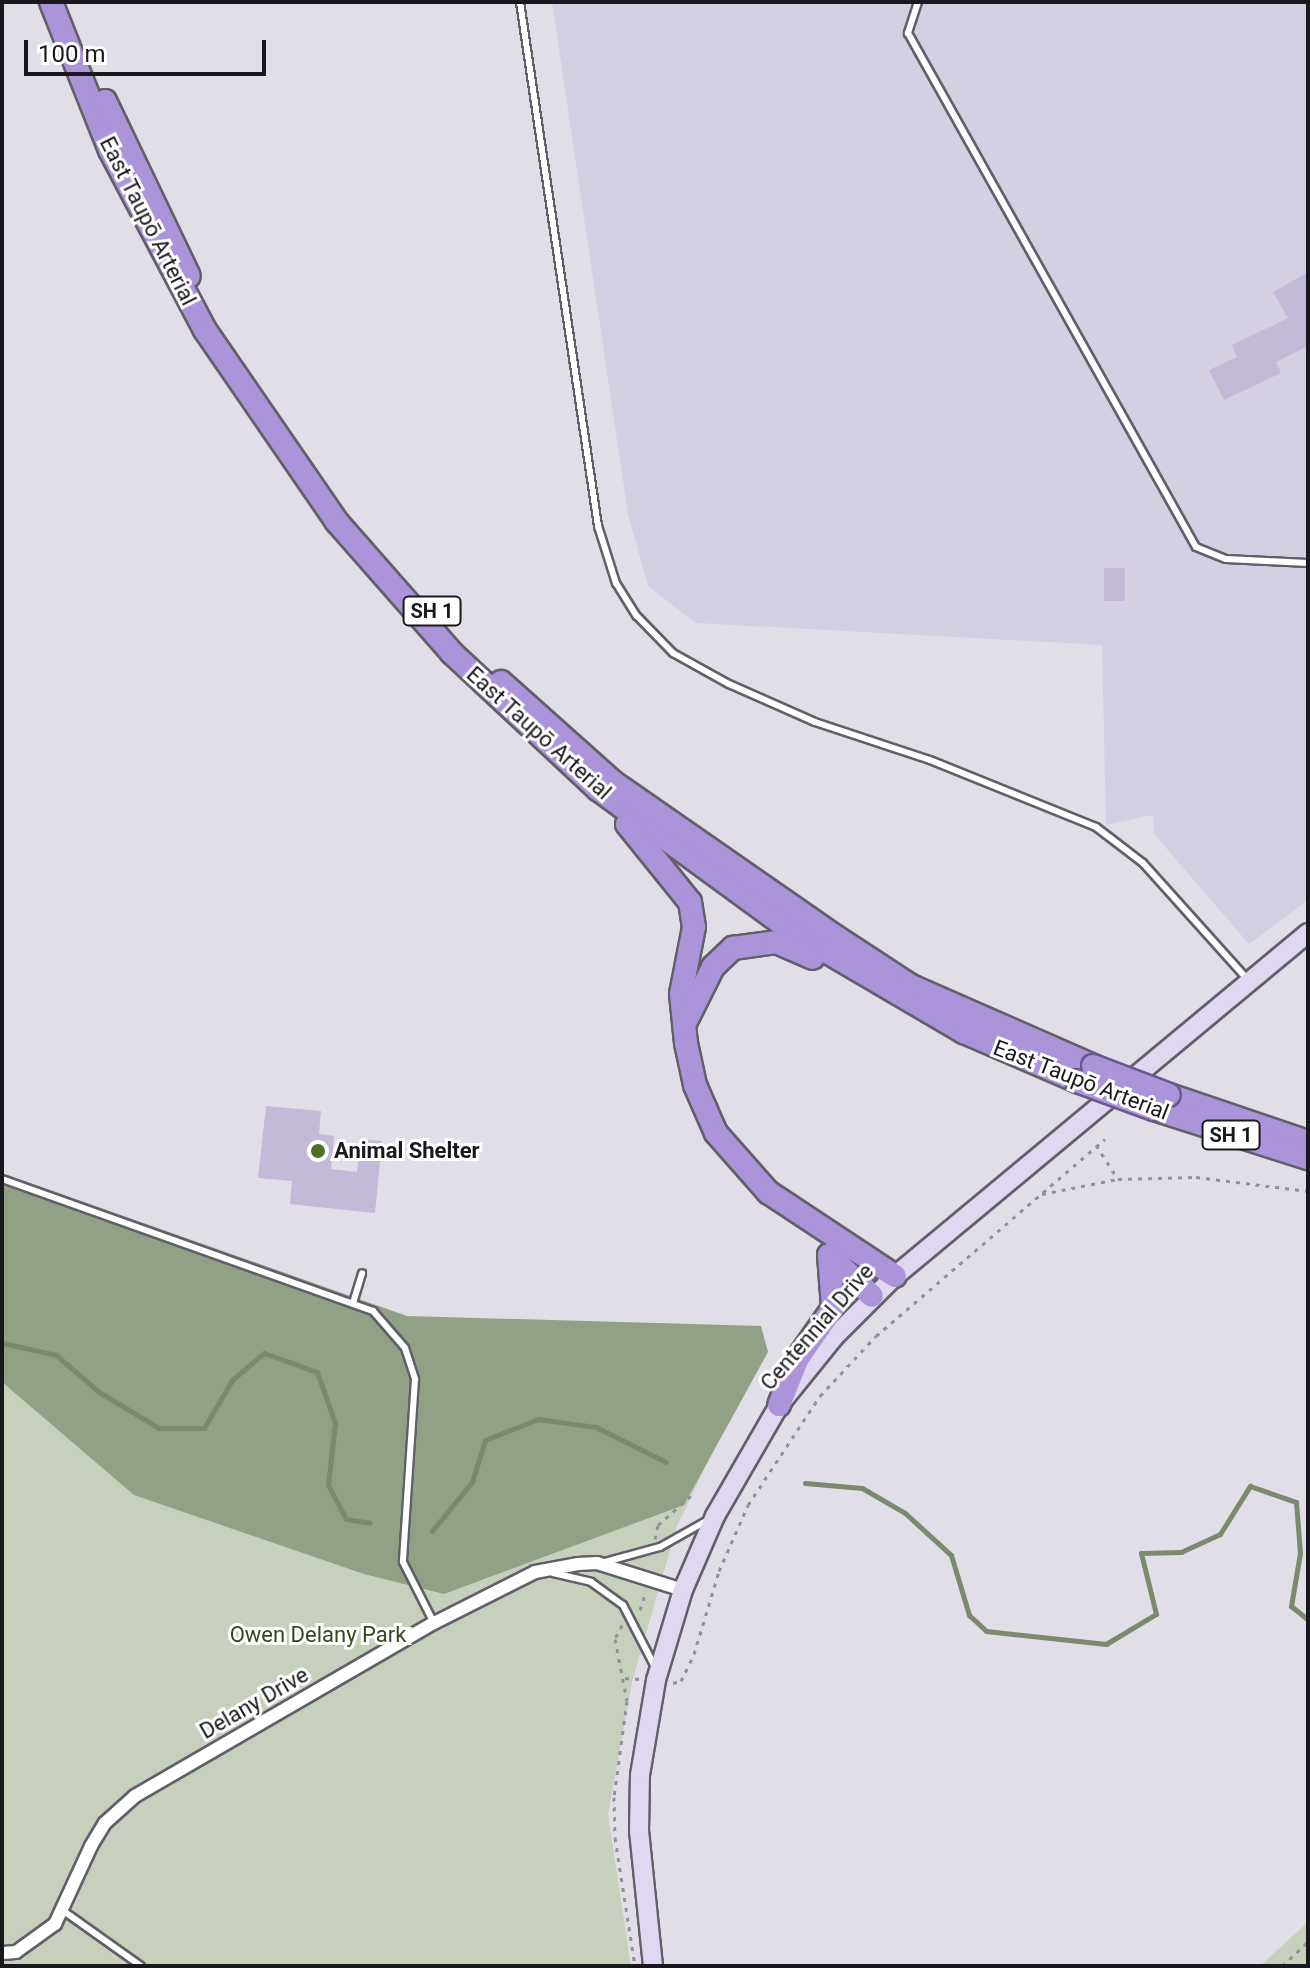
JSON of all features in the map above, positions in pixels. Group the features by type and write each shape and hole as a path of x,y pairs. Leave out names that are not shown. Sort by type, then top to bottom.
{"highway":[{"name":"East Taupō Arterial","path":"51,2 110,150 157,245 205,330 281,444 337,522 425,624 598,789 795,933 964,1032 1308,1158"},
{"name":"East Taupō Arterial","path":"66,2 105,102 196,288 269,410 339,504 484,667 613,782 849,946 911,986 1085,1074"},
{"path":"598,789 690,902 694,927 681,994 690,1067 716,1133 747,1173 809,1224 895,1276"},
{"path":"685,1023 723,956 760,940 796,948 927,1023 964,1032"},
{"name":"East Taupō Arterial","path":"1162,1102 1192,1105 1308,1142"},
{"path":"1192,1105 1308,1133"},
{"path":"809,1224 829,1255 872,1296"},
{"path":"779,1405 798,1358 833,1308 829,1255"}],"main road":[{"name":"Centennial Drive","path":"653,1966 639,1831 640,1775 657,1677 683,1590 715,1516 779,1405 872,1296 1308,933"}],"street":[{"name":"Delany Drive","path":"2,1953 41,1938 65,1912 91,1846 105,1823 135,1796 434,1623 535,1572 597,1563 683,1590"}],"lane":[{"path":"520,2 598,526 616,583 637,616 673,653 729,684 815,722 930,760 1096,827 1143,863 1249,981"},
{"path":"918,2 908,33 1196,547 1226,559 1308,563"},
{"path":"2,1179 373,1311 405,1348 415,1379 403,1562 434,1623"},
{"path":"353,1303 362,1273"},
{"path":"597,1563 660,1547 715,1516"},
{"path":"535,1572 578,1577 607,1591 633,1618 657,1677"},
{"path":"65,1912 141,1966"}],"path":[{"path":"625,1678 657,1677 678,1684 684,1677 719,1571 748,1505 820,1396 876,1336 1105,1139"},
{"path":"1096,1145 1118,1179"},
{"path":"1038,1195 1118,1179 1223,1177 1308,1191"},
{"path":"656,1544 654,1529 694,1493"},
{"path":"637,1616 647,1588"},
{"path":"1282,1966 1308,1942"}],"shaded area":[{"path":"552,2 1308,2 1308,900 1249,944 1154,834 1153,815 1106,825 1102,645 696,623 648,586 628,514"}],"green space":[{"path":"2,1173 407,1316 761,1326 768,1352 684,1505 444,1594 364,1574 134,1495 2,1382"},
{"name":"Owen Delany Park","path":"2,1198 719,1438 677,1526 632,1682 608,1814 631,1966 2,1966"},
{"path":"1308,1922 1308,1966 1260,1966"}],"building":[{"path":"1308,272 1308,346 1276,362 1281,373 1224,400 1209,370 1237,357 1232,345 1288,318 1273,292"},
{"path":"1104,568 1125,568 1125,601 1104,601"},
{"name":"Animal Shelter","path":"266,1106 321,1111 319,1134 334,1136 331,1169 357,1172 360,1139 382,1141 375,1213 290,1204 292,1181 258,1178"}],"waterway":[{"path":"2,1343 56,1355 99,1392 159,1428 204,1428 232,1380 264,1353 317,1372 335,1423 328,1485 346,1519 370,1523"},
{"path":"432,1531 472,1482 485,1440 538,1419 596,1427 666,1462"},
{"path":"805,1483 862,1488 905,1513 951,1555 969,1615 986,1631 1106,1644 1156,1614 1141,1553 1181,1552 1220,1534 1250,1486 1296,1502 1300,1553 1291,1606 1308,1620"}],"place":[{"name":"Animal Shelter","path":"318,1151"}]}
